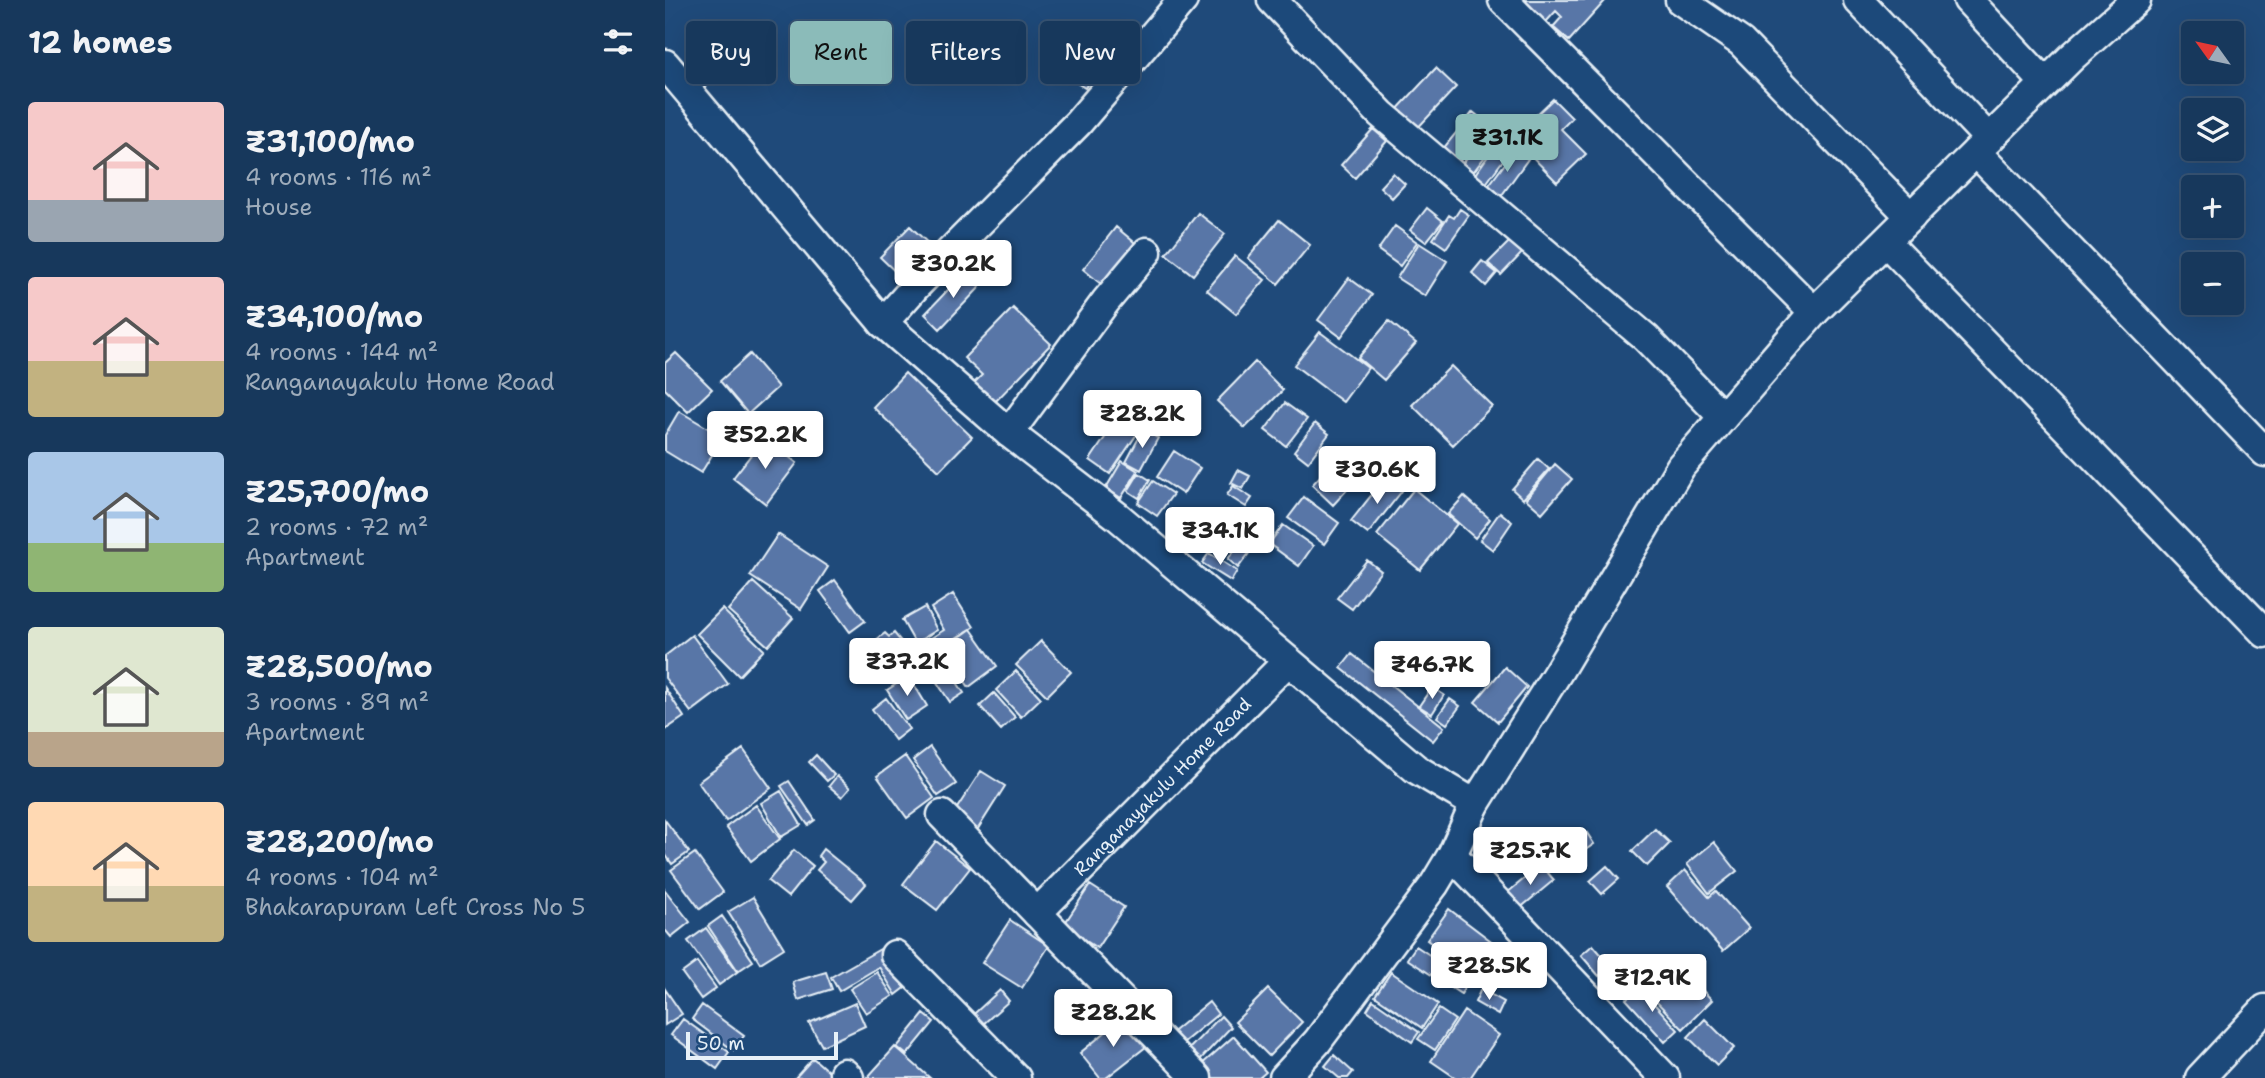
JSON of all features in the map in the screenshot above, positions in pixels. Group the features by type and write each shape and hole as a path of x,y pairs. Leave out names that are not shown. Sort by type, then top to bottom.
{"street":[{"path":"883,323 915,287 1078,123 1183,0"},
{"path":"1272,0 1381,114 1646,338 1723,417"},
{"path":"1503,0 1814,312"},
{"path":"1681,0 1741,42 1911,217"},
{"path":"1858,0 1983,146 2265,452"},
{"path":"1968,0 2045,83"},
{"path":"1284,1078 1317,1042 1434,885 1452,855 1475,804 1681,466 1814,312 2045,83 2136,0"},
{"path":"665,65 883,323 1009,433 1117,516 1416,769 1475,804"},
{"path":"1886,242 2265,633"},
{"path":"1009,433 1106,301 1147,252"},
{"name":"Ranganayakulu Home Road","path":"1037,913 1288,661"},
{"path":"942,815 1197,1078"},
{"path":"1452,855 1665,1078"},
{"path":"895,955 1016,1078"},
{"path":"2200,1078 2265,1009"}],"building":[{"path":"1522,0 1605,1 1569,41 1553,27 1562,17 1556,11 1546,22"},
{"path":"1436,68 1456,87 1412,134 1392,115"},
{"path":"1553,99 1572,118 1561,129 1586,154 1557,182 1513,137"},
{"path":"1473,112 1488,124 1458,163 1442,150"},
{"path":"1490,127 1501,135 1471,175 1460,167"},
{"path":"1373,129 1387,141 1355,178 1341,165"},
{"path":"1502,137 1514,145 1485,185 1473,177"},
{"path":"1515,150 1528,159 1499,199 1486,189"},
{"path":"1393,173 1405,184 1392,198 1380,187"},
{"path":"1427,208 1443,221 1426,242 1410,230"},
{"path":"1460,209 1469,215 1446,248 1433,239 1449,215 1454,218"},
{"path":"1198,213 1225,234 1193,275 1166,254"},
{"path":"1279,220 1310,245 1278,284 1248,258"},
{"path":"910,226 934,249 904,280 880,257"},
{"path":"1395,226 1417,242 1400,266 1378,250"},
{"path":"1116,227 1140,247 1107,289 1083,269"},
{"path":"1512,239 1524,251 1501,275 1488,263"},
{"path":"1419,243 1447,261 1425,296 1397,278"},
{"path":"1235,256 1265,280 1236,314 1207,290"},
{"path":"1482,261 1497,273 1486,286 1472,273"},
{"path":"965,272 980,287 940,329 925,314"},
{"path":"1349,278 1372,295 1341,337 1318,320"},
{"path":"1013,308 1051,344 992,405 972,385 982,375 964,358"},
{"path":"1389,321 1416,343 1384,380 1358,358"},
{"path":"1320,332 1368,368 1343,402 1294,365"},
{"path":"676,353 712,389 688,412 665,389 665,363"},
{"path":"750,354 778,387 748,414 720,381"},
{"path":"1255,362 1283,390 1245,428 1217,401"},
{"path":"1451,366 1492,406 1453,445 1412,405"},
{"path":"905,373 972,437 939,471 873,407"},
{"path":"1285,403 1307,419 1286,446 1265,430"},
{"path":"1124,409 1145,422 1110,474 1090,460"},
{"path":"679,411 723,437 701,473 665,451 665,435"},
{"path":"1315,423 1329,434 1308,462 1294,451"},
{"path":"1143,430 1158,438 1141,470 1126,462"},
{"path":"764,438 797,463 766,504 733,478"},
{"path":"1174,451 1200,468 1183,494 1157,477"},
{"path":"1538,459 1549,469 1523,499 1512,489"},
{"path":"1335,460 1356,480 1333,505 1312,485"},
{"path":"1122,461 1138,471 1121,498 1106,488"},
{"path":"1555,464 1572,479 1542,513 1526,499"},
{"path":"1238,470 1250,476 1243,489 1231,483"},
{"path":"1139,473 1150,480 1139,498 1128,491"},
{"path":"1385,478 1402,491 1368,534 1351,521"},
{"path":"1153,481 1173,494 1157,516 1138,503"},
{"path":"1233,486 1252,498 1246,507 1227,495"},
{"path":"1414,489 1457,524 1420,570 1377,535"},
{"path":"1464,496 1490,519 1475,538 1448,514"},
{"path":"1304,497 1339,523 1324,544 1288,518"},
{"path":"1500,512 1512,522 1493,550 1480,540"},
{"path":"1283,525 1313,546 1299,566 1269,544"},
{"path":"1243,531 1258,540 1253,547 1239,539"},
{"path":"778,534 828,567 801,609 750,576"},
{"path":"1239,544 1250,552 1238,568 1228,559"},
{"path":"1209,553 1237,571 1231,581 1202,563"},
{"path":"1367,560 1381,571 1352,609 1337,598"},
{"path":"835,580 865,621 850,632 820,591"},
{"path":"753,582 793,618 768,646 728,610"},
{"path":"953,594 974,627 921,659 915,648 944,630 931,608"},
{"path":"925,607 937,630 915,643 902,620"},
{"path":"722,609 764,650 739,676 697,634"},
{"path":"971,629 997,666 969,687 942,650"},
{"path":"885,633 889,637 894,633 918,662 903,675 875,641"},
{"path":"692,635 728,684 691,712 665,678 665,656"},
{"path":"1041,641 1071,672 1047,696 1016,665"},
{"path":"1352,654 1444,727 1433,741 1341,668"},
{"path":"941,658 964,693 950,702 927,667"},
{"path":"1505,667 1527,687 1498,722 1475,702"},
{"path":"1016,671 1041,698 1021,717 996,690"},
{"path":"909,676 927,706 906,720 887,690"},
{"path":"1432,687 1444,695 1432,714 1419,706"},
{"path":"665,688 684,717 665,730"},
{"path":"994,693 1015,717 1001,730 980,706"},
{"path":"886,698 909,729 895,740 872,709"},
{"path":"1450,699 1460,706 1447,724 1437,717"},
{"path":"930,747 956,784 938,796 913,760"},
{"path":"743,749 771,788 726,821 698,782"},
{"path":"816,755 834,775 827,781 809,762"},
{"path":"905,756 934,798 907,818 877,776"},
{"path":"981,771 1005,786 974,835 950,819"},
{"path":"837,776 850,788 842,797 829,786"},
{"path":"789,781 815,820 808,825 781,786"},
{"path":"781,791 801,825 781,837 761,803"},
{"path":"756,805 780,839 751,861 726,827"},
{"path":"665,820 689,852 672,864 665,854"},
{"path":"1655,829 1670,843 1647,866 1632,851"},
{"path":"1587,833 1594,844 1564,865 1557,855"},
{"path":"936,841 970,868 937,910 903,884"},
{"path":"1714,842 1737,871 1709,893 1687,864"},
{"path":"823,849 866,884 852,900 817,870 824,862 818,856"},
{"path":"794,850 813,866 788,897 768,881"},
{"path":"695,853 723,892 700,909 671,870"},
{"path":"1541,865 1554,880 1519,909 1507,893"},
{"path":"1607,866 1619,879 1602,894 1590,881"},
{"path":"1685,870 1709,897 1716,891 1749,928 1723,951 1667,887"},
{"path":"1090,885 1124,907 1097,948 1063,926"},
{"path":"665,890 690,922 671,937 665,930"},
{"path":"753,897 784,948 760,963 728,912"},
{"path":"1449,909 1507,953 1484,983 1427,940"},
{"path":"722,916 753,961 738,971 708,926"},
{"path":"1010,920 1049,946 1022,988 982,963"},
{"path":"706,928 737,972 719,985 688,941"},
{"path":"1593,945 1611,966 1599,976 1581,955"},
{"path":"1416,946 1469,981 1461,994 1407,959"},
{"path":"882,948 909,985 896,995 879,967 839,991 831,977"},
{"path":"697,962 716,988 701,999 682,973"},
{"path":"1676,963 1712,1000 1683,1029 1647,992"},
{"path":"826,972 832,989 798,1000 793,982"},
{"path":"877,972 893,996 866,1013 850,989"},
{"path":"1391,972 1438,1004 1422,1028 1375,996"},
{"path":"1639,987 1678,1030 1665,1042 1626,999"},
{"path":"665,989 682,1014 665,1025"},
{"path":"1268,989 1302,1022 1269,1056 1235,1022"},
{"path":"1481,989 1504,1002 1498,1015 1475,1002"},
{"path":"1000,990 1009,1001 973,1033 964,1023"},
{"path":"1373,1000 1419,1032 1412,1042 1367,1010"},
{"path":"1209,1002 1218,1014 1179,1046 1169,1035"},
{"path":"855,1003 865,1026 822,1046 809,1023"},
{"path":"702,1005 744,1036 733,1050 692,1019"},
{"path":"1439,1009 1455,1020 1435,1050 1418,1039"},
{"path":"1464,1011 1499,1035 1470,1078 1456,1078 1431,1061"},
{"path":"924,1014 934,1022 907,1055 897,1047"},
{"path":"1221,1016 1231,1027 1197,1063 1186,1052"},
{"path":"1124,1017 1147,1046 1106,1078 1100,1078 1080,1053"},
{"path":"683,1019 729,1052 717,1069 671,1035"},
{"path":"1705,1019 1734,1048 1717,1065 1688,1037"},
{"path":"1234,1036 1266,1072 1259,1078 1213,1078 1201,1065"},
{"path":"895,1047 930,1078 867,1078"},
{"path":"1334,1055 1353,1072 1348,1078 1339,1078 1325,1066"},
{"path":"813,1058 836,1078 795,1078"}]}
